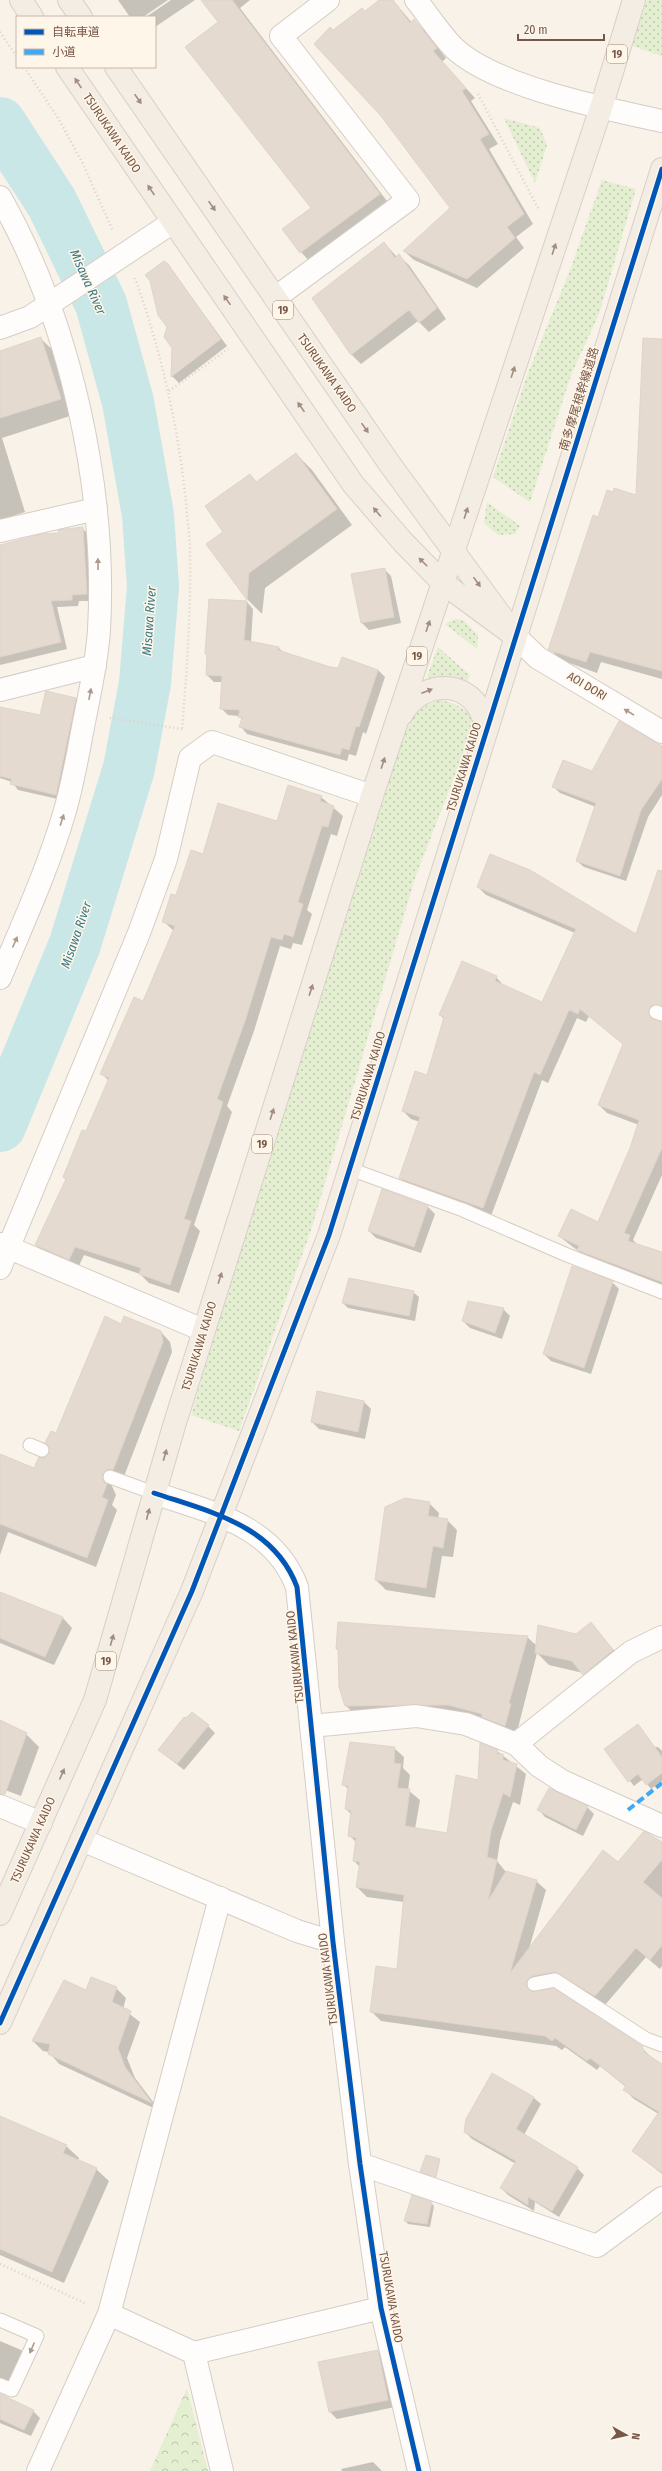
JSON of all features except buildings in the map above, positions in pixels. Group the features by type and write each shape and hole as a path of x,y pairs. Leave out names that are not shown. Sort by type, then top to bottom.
{"main road":[{"path":"20,0 31,16"},
{"path":"69,0 80,16"},
{"name":"19","path":"443,583 600,108 634,0"},
{"name":"TSURUKAWA KAIDO","path":"68,68 353,484 402,542 443,583 515,636"},
{"name":"TSURUKAWA KAIDO","path":"117,68 389,463 454,550 515,636"},
{"name":"南多摩尾根幹線道路","path":"515,636 662,169"},
{"name":"TSURUKAWA KAIDO","path":"0,1914 95,1700 154,1493 203,1330 372,796 443,583"},
{"name":"TSURUKAWA KAIDO","path":"0,2024 192,1591 329,1235 515,636"},
{"path":"394,730 405,708 415,697 426,691 437,688 462,692 473,700 482,711 487,728"}],"street":[{"path":"275,298 408,200 281,36 328,0"},
{"path":"416,0 452,46 477,64 505,78 600,108 662,121"},
{"path":"0,197 58,299 96,508 99,629 95,666 64,813 42,880 0,978"},
{"path":"0,328 30,317 173,222"},
{"path":"0,531 96,508"},
{"name":"AOI DORI","path":"515,636 538,658 662,732"},
{"path":"0,690 95,666"},
{"path":"0,1268 4,1246 139,933 166,859 190,758 212,742 372,796"},
{"path":"4,1246 203,1330"},
{"name":"TSURUKAWA KAIDO","path":"154,1493 221,1516 253,1532 278,1553 290,1570 297,1587 333,1942 360,2164 380,2308 419,2471"},
{"path":"516,1744 632,1652 662,1637"},
{"path":"311,1726 416,1716 466,1724 516,1744 539,1766 562,1781 662,1826"},
{"path":"0,1806 41,1822"},
{"path":"82,1840 297,1931 333,1942"},
{"path":"38,2471 109,2314 220,1898"},
{"path":"360,2164 597,2246 662,2198"},
{"path":"109,2314 194,2353 380,2308"},
{"path":"194,2353 222,2471"}],"lane":[{"path":"350,1169 463,1210 567,1255 662,1292"},
{"path":"30,1444 42,1450"},
{"path":"110,1477 154,1493"},
{"path":"534,1984 556,1980 646,2039 662,2045"},
{"path":"0,2320 37,2336 12,2390 0,2385"}],"path":[{"path":"0,32 16,56"},
{"path":"25,68 62,124 82,162 114,232"},
{"path":"477,92 539,210"},
{"path":"134,275 150,319 169,391 181,458 190,552 189,649 182,729"},
{"path":"169,391 234,346"},
{"path":"109,718 172,727"},
{"path":"0,2264 109,2314"}],"green space":[{"path":"647,0 662,0 662,56 632,46"},
{"path":"504,118 540,128 547,145 535,183"},
{"path":"602,180 636,189 599,314 571,375 530,502 493,477 526,378 570,270"},
{"path":"487,502 520,526 515,534 498,535 484,523"},
{"path":"455,619 463,620 478,635 477,649 445,624"},
{"path":"438,647 470,675 467,682 445,676 429,678 427,676"},
{"path":"441,700 458,706 472,717 471,734 415,878 312,1227 239,1431 191,1415 234,1268 399,751 412,719 423,708 431,703"},
{"path":"187,2388 208,2471 150,2471"}],"waterway":[{"name":"Misawa River","path":"0,123 52,203 101,304 128,402 148,515 153,587 145,683 129,768 75,944 0,1126"}],"marked path":[{"path":"628,1810 662,1783"}],"cycle path":[{"path":"0,2023 192,1591 329,1235 662,169"},
{"path":"154,1493 218,1515 238,1524 256,1535 273,1549 287,1566 297,1587 333,1942 360,2164 381,2308 419,2471"}]}
